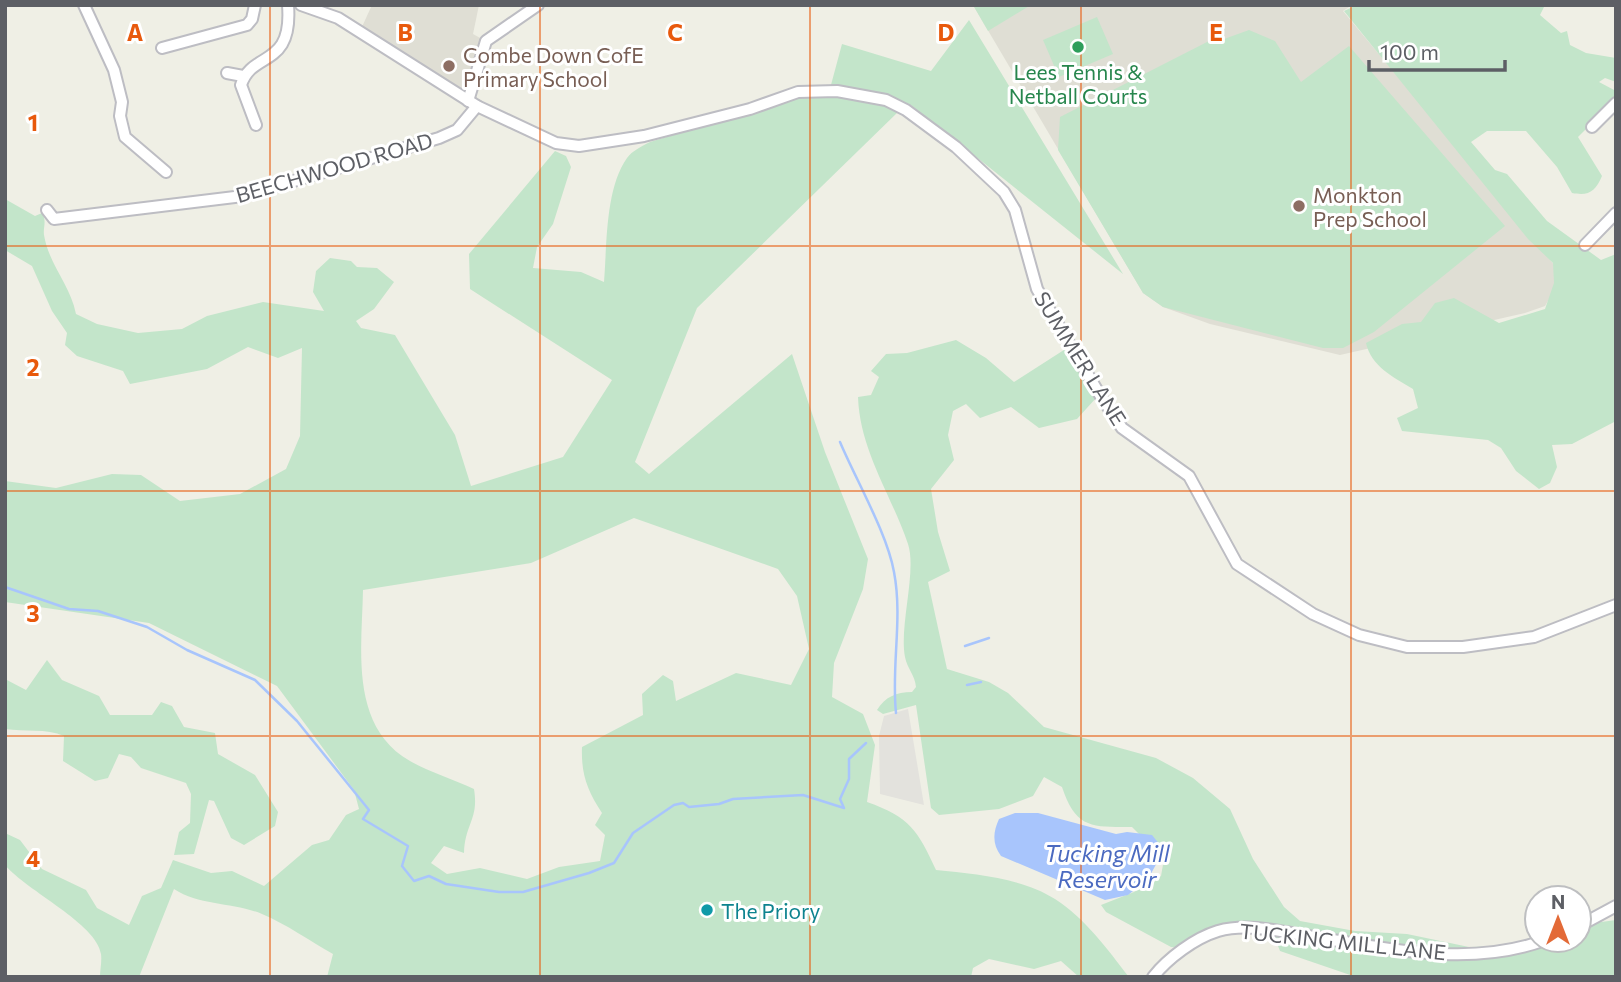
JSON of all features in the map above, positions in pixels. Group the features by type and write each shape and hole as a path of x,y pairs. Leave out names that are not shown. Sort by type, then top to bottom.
{"street":[{"path":"84,5 114,70 122,102 121,125 125,137 166,172"},
{"path":"162,48 247,24 253,19 254,5"},
{"path":"227,73 243,76 269,59 285,39 289,23 288,5"},
{"name":"SUMMER LANE","path":"301,5 338,18 473,104 536,136 556,143 579,145 657,133 750,109 798,92 837,91 886,100 906,110 956,148 1004,192 1013,204 1037,289 1100,395 1122,428 1189,476 1237,564 1313,614 1359,635 1407,647 1463,647 1534,637 1616,605"},
{"path":"473,104 486,41 538,5"},
{"path":"243,76 242,93 256,125"},
{"path":"1592,127 1616,103"},
{"name":"BEECHWOOD ROAD","path":"49,219 243,196 439,138 466,122 473,104"},
{"path":"1585,245 1616,213"},
{"path":"1593,918 1616,906"},
{"name":"TUCKING MILL LANE","path":"1153,977 1179,953 1203,938 1229,929 1259,929 1401,950 1460,954 1495,954 1523,946"}],"shaded area":[{"name":"Combe Down CofE Primary School","path":"372,5 479,5 473,34 482,39 466,92 361,29"},
{"name":"Monkton Prep School","path":"973,5 1352,5 1343,11 1556,267 1558,284 1545,306 1525,313 1340,355 1210,324 1163,307 1143,293"},
{"path":"908,709 924,805 880,794 879,736 884,716"}],"green space":[{"path":"973,5 1031,5 988,31"},
{"path":"1357,5 1545,5 1540,15 1561,33 1567,31 1570,45 1586,53 1616,58 1616,82 1605,78 1599,82 1616,91 1614,101 1578,137 1602,176 1591,192 1572,193 1557,167 1526,131 1487,131 1471,142 1495,170 1507,174 1547,221 1601,260 1616,254 1616,421 1572,444 1552,445 1557,467 1550,483 1539,489 1516,471 1501,448 1488,440 1402,431 1397,418 1418,408 1413,389 1384,370 1369,351 1366,343 1402,324 1421,322 1435,303 1454,298 1499,323 1545,309 1554,283 1553,263 1528,239 1344,11"},
{"name":"Lees Tennis & Netball Courts","path":"1097,17 1113,54 1059,77 1043,40"},
{"path":"969,20 1123,274 911,105 898,112 697,308 635,462 649,474 792,354 825,452 868,559 863,589 834,663 832,697 863,714 875,745 867,802 893,813 911,827 924,845 936,870 982,875 1013,882 1055,899 1086,925 1129,977 1079,977 1061,961 1034,969 989,959 973,968 971,977 327,977 333,954 289,928 251,910 195,898 174,889 139,977 100,977 101,954 97,943 87,931 5,865 5,833 20,840 42,869 86,890 97,908 129,925 142,896 161,888 173,860 211,873 232,871 264,886 312,845 329,840 346,815 359,809 354,790 277,686 149,623 5,602 5,481 56,488 112,474 141,475 180,501 240,494 286,469 300,436 302,348 278,358 248,347 207,369 130,384 123,371 77,356 65,345 67,333 52,311 32,266 5,250 5,199 35,216 42,213 47,246 76,314 97,324 138,333 182,329 207,316 263,302 324,311 313,292 316,271 330,258 351,261 357,267 377,268 394,282 374,309 356,321 361,328 395,335 455,435 471,486 563,457 612,380 470,289 469,254 555,151 566,156 571,167 553,224 537,247 533,268 581,272 604,282 611,201 620,171 627,158 637,149 650,142 800,97 828,96 842,44 931,71","holes":["634,518 778,569 797,596 809,649 791,685 736,673 676,701 673,681 663,675 642,694 643,715 582,747 586,782 602,813 595,825 605,835 600,861 559,867 527,879 480,868 447,874 431,863 444,846 464,853 475,808 474,789 410,761 390,746 377,728 368,707 363,684 363,590 531,563"]},
{"name":"Monkton Prep School","path":"1249,30 1275,41 1301,82 1349,46 1505,226 1374,332 1343,348 1323,348 1163,307 1143,293 1058,150 1060,117 1209,41 1213,43"},
{"path":"956,340 986,358 1014,382 1067,348 1096,398 1077,419 1039,428 1011,407 980,418 966,404 953,411 948,435 954,460 931,489 938,532 950,571 928,582 947,669 989,682 1008,693 1044,727 1156,758 1193,778 1230,809 1253,859 1284,907 1300,921 1355,931 1407,934 1469,947 1508,946 1523,940 1523,954 1593,954 1593,923 1616,920 1616,977 1356,977 1280,951 1271,928 1251,926 1181,948 1171,947 1106,912 1101,905 1134,892 1161,876 1164,859 1132,827 1106,827 1087,823 1073,811 1062,787 1044,777 1033,796 999,809 939,815 931,808 916,705 883,714 877,710 892,696 912,692 916,687 906,661 904,644 910,555 908,544 864,436 858,397 871,395 879,377 871,371 886,354 907,353"},
{"path":"47,660 62,680 99,696 110,715 152,715 161,702 172,706 184,727 215,733 218,754 255,775 278,812 275,826 244,845 231,838 214,801 209,800 194,854 174,855 179,832 190,823 191,794 186,783 141,768 131,757 119,754 108,778 95,781 63,761 64,736 43,731 5,729 5,679 26,690"}],"water":[{"name":"Tucking Mill Reservoir","path":"1015,813 1038,813 1116,834 1127,832 1152,835 1164,850 1148,879 1128,895 1105,900 1001,856 995,842 997,824 999,819"}],"waterway":[{"path":"840,442 878,524 894,572 897,607 896,713"},
{"path":"5,587 69,609 98,611 147,627 187,650 255,680 297,721 369,810 363,819 408,846 402,866 414,881 429,876 446,884 499,892 523,892 589,873 614,863 633,833 674,805 683,803 689,807 719,804 733,799 803,795 844,808 840,799 849,779 849,759 866,743"},
{"path":"965,646 989,638"},
{"path":"967,685 981,682"}],"place":[{"name":"Lees Tennis & Netball Courts","path":"1078,47"},
{"name":"Combe Down CofE Primary School","path":"449,66"},
{"name":"Monkton Prep School","path":"1299,206"},
{"name":"The Priory","path":"707,910"}]}
